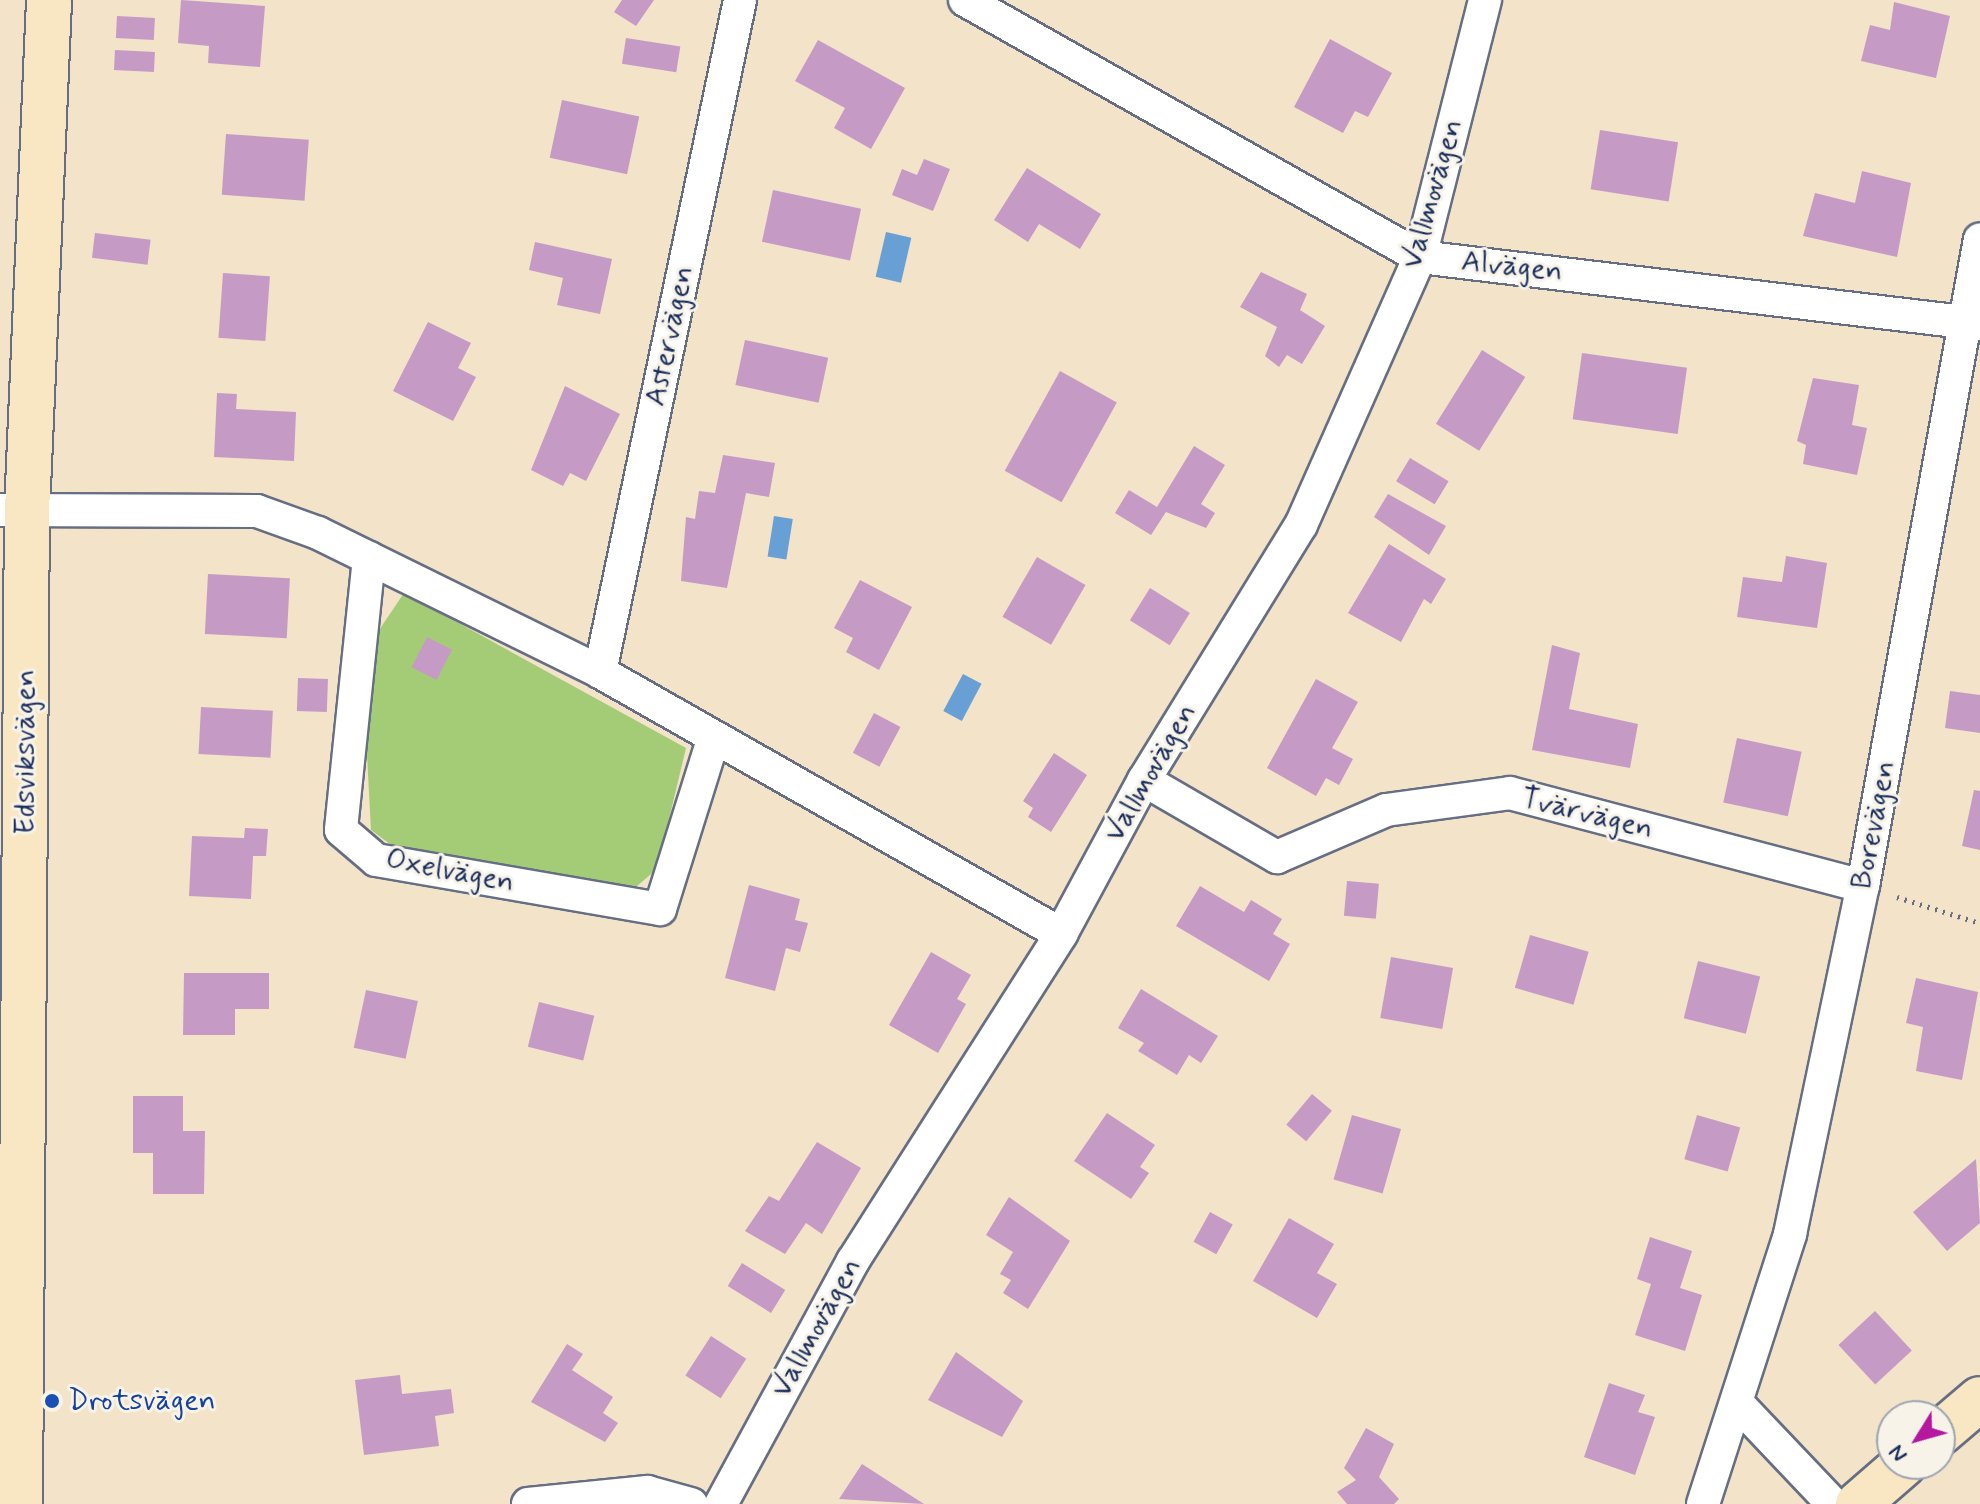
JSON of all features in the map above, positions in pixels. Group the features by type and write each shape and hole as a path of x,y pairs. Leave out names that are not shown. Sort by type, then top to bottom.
{"street":[{"name":"Edsviksvägen","path":"20,1504 14,510 49,0"},
{"name":"Astervägen","path":"600,672 740,0"},
{"name":"Alvägen","path":"965,0 1420,257 1974,321"},
{"name":"Vallmovägen","path":"721,1504 853,1261 1061,934 1144,780 1301,525 1420,257 1485,0"},
{"name":"Borevägen","path":"1703,1504 1739,1405 1790,1234 1863,886 1974,321 1980,239"},
{"path":"14,510 257,511 369,558 600,672 1061,934"},
{"name":"Oxelvägen","path":"369,558 341,830 376,860 660,909 714,737"},
{"name":"Tvärvägen","path":"1144,780 1277,857 1386,810 1510,793 1863,886"},
{"path":"1956,1419 1980,1399"},
{"path":"1739,1405 1833,1504"},
{"path":"1858,1504 1886,1480"},
{"path":"528,1504 647,1492 691,1504"}],"path":[{"path":"1863,886 1980,923"}],"green space":[{"path":"404,593 686,748 657,869 630,892 398,850 371,830 367,755 375,636"}],"water":[{"path":"886,232 911,238 901,283 876,277"},
{"path":"774,516 793,519 786,559 768,556"},
{"path":"963,674 982,684 962,721 943,711"}],"building":[{"path":"181,0 265,6 260,67 208,63 209,46 178,43"},
{"path":"622,0 654,0 636,26 614,12"},
{"path":"1894,2 1950,16 1936,78 1861,61 1870,25 1890,30"},
{"path":"117,16 155,18 154,40 116,38"},
{"path":"626,38 680,47 676,72 622,64"},
{"path":"1330,39 1392,73 1368,117 1355,111 1343,133 1294,107"},
{"path":"818,40 905,88 871,149 834,128 845,108 795,81"},
{"path":"115,50 155,52 154,72 114,70"},
{"path":"562,100 639,116 627,174 550,158"},
{"path":"1600,130 1678,142 1669,202 1591,189"},
{"path":"226,134 309,140 305,201 222,195"},
{"path":"924,159 950,169 933,211 892,195 902,169 917,175"},
{"path":"1027,168 1101,214 1080,249 1039,224 1028,242 994,220"},
{"path":"1862,171 1911,183 1897,257 1803,236 1815,193 1855,203"},
{"path":"773,190 861,209 850,261 762,242"},
{"path":"95,233 151,240 148,265 92,258"},
{"path":"535,242 612,259 600,314 557,305 563,278 529,270"},
{"path":"1261,272 1307,294 1300,310 1325,326 1302,364 1287,355 1279,367 1265,356 1277,327 1240,307"},
{"path":"223,273 270,276 265,341 218,338"},
{"path":"428,322 471,343 458,368 476,377 453,421 393,391"},
{"path":"745,340 828,358 819,403 735,385"},
{"path":"1482,350 1525,377 1479,451 1436,424"},
{"path":"1582,353 1687,368 1678,434 1573,419"},
{"path":"1060,371 1117,403 1062,502 1005,471"},
{"path":"1813,378 1859,385 1852,425 1867,428 1857,475 1803,464 1806,445 1797,441"},
{"path":"565,386 620,414 586,481 570,473 563,486 531,470"},
{"path":"217,393 237,394 236,409 296,412 294,461 214,457"},
{"path":"1194,446 1225,465 1201,504 1215,513 1206,528 1166,512 1151,535 1115,513 1129,490 1157,507"},
{"path":"723,455 775,463 769,497 746,493 727,588 681,581 686,517 695,519 699,491 715,493"},
{"path":"1410,458 1449,481 1435,504 1396,481"},
{"path":"1388,494 1446,526 1429,555 1374,517"},
{"path":"1389,544 1446,579 1431,604 1424,599 1401,642 1348,613"},
{"path":"1786,556 1827,563 1817,628 1737,617 1743,577 1782,582"},
{"path":"1037,557 1085,585 1051,645 1002,617"},
{"path":"208,574 290,578 287,638 205,634"},
{"path":"860,580 912,607 879,670 846,652 853,638 834,628"},
{"path":"1150,588 1190,613 1170,645 1130,620"},
{"path":"427,637 452,650 437,680 412,667"},
{"path":"1552,645 1580,653 1569,709 1638,724 1630,768 1532,750"},
{"path":"298,678 328,679 327,712 297,711"},
{"path":"1316,679 1358,702 1332,748 1353,759 1339,785 1326,778 1316,796 1267,768"},
{"path":"1950,691 1980,695 1980,733 1945,728"},
{"path":"201,707 273,711 270,758 199,754"},
{"path":"874,713 900,727 879,767 853,753"},
{"path":"1737,738 1802,752 1788,816 1723,803"},
{"path":"1054,753 1087,775 1051,832 1028,817 1033,808 1023,801"},
{"path":"1974,790 1980,791 1980,850 1962,846"},
{"path":"245,828 268,829 266,856 253,856 251,899 189,896 192,836 244,838"},
{"path":"1347,881 1379,884 1376,919 1344,916"},
{"path":"749,885 800,899 795,920 808,923 800,952 786,948 775,991 725,978"},
{"path":"1200,886 1244,912 1251,900 1282,919 1273,934 1290,944 1269,981 1176,926"},
{"path":"1530,935 1589,952 1573,1005 1515,988"},
{"path":"931,952 971,975 957,999 966,1004 938,1053 889,1025"},
{"path":"1391,957 1453,968 1442,1029 1380,1018"},
{"path":"1698,961 1760,976 1746,1034 1684,1018"},
{"path":"184,973 269,973 269,1009 235,1009 235,1035 183,1035"},
{"path":"1916,978 1978,992 1962,1080 1916,1071 1923,1027 1906,1023"},
{"path":"1141,989 1218,1036 1201,1063 1189,1055 1177,1075 1138,1051 1144,1043 1118,1028"},
{"path":"366,990 418,1001 406,1059 354,1048"},
{"path":"539,1002 594,1016 583,1060 528,1047"},
{"path":"1312,1094 1332,1111 1306,1141 1286,1125"},
{"path":"133,1096 183,1096 183,1131 205,1131 204,1194 153,1194 153,1153 133,1153"},
{"path":"1107,1113 1155,1145 1140,1167 1149,1173 1131,1199 1074,1161"},
{"path":"1352,1115 1401,1129 1383,1193 1334,1179"},
{"path":"1697,1115 1740,1127 1728,1172 1684,1159"},
{"path":"817,1142 861,1168 822,1234 806,1223 785,1254 745,1231 769,1196 779,1201"},
{"path":"1976,1159 1980,1223 1947,1251 1913,1212"},
{"path":"1009,1197 1070,1241 1028,1309 1003,1293 1011,1280 1000,1274 1013,1252 986,1235"},
{"path":"1210,1212 1233,1225 1216,1254 1194,1242"},
{"path":"1289,1218 1334,1244 1317,1273 1337,1284 1317,1318 1253,1281"},
{"path":"1650,1237 1692,1251 1680,1288 1702,1295 1685,1351 1635,1335 1651,1284 1637,1279"},
{"path":"742,1263 785,1290 771,1313 728,1286"},
{"path":"1875,1311 1912,1350 1875,1385 1838,1345"},
{"path":"711,1336 746,1359 721,1398 685,1375"},
{"path":"567,1344 583,1354 572,1370 613,1397 603,1413 618,1423 605,1442 531,1402"},
{"path":"956,1352 1023,1401 1002,1437 928,1400"},
{"path":"400,1375 402,1394 451,1389 454,1413 435,1416 439,1446 364,1455 355,1380"},
{"path":"1609,1383 1645,1395 1638,1412 1655,1417 1635,1475 1584,1457"},
{"path":"1366,1428 1394,1444 1379,1477 1399,1499 1394,1504 1347,1504 1337,1492 1356,1480 1344,1468"},
{"path":"862,1464 924,1504 839,1499"}],"place":[{"name":"Drotsvägen","path":"52,1401"}]}
